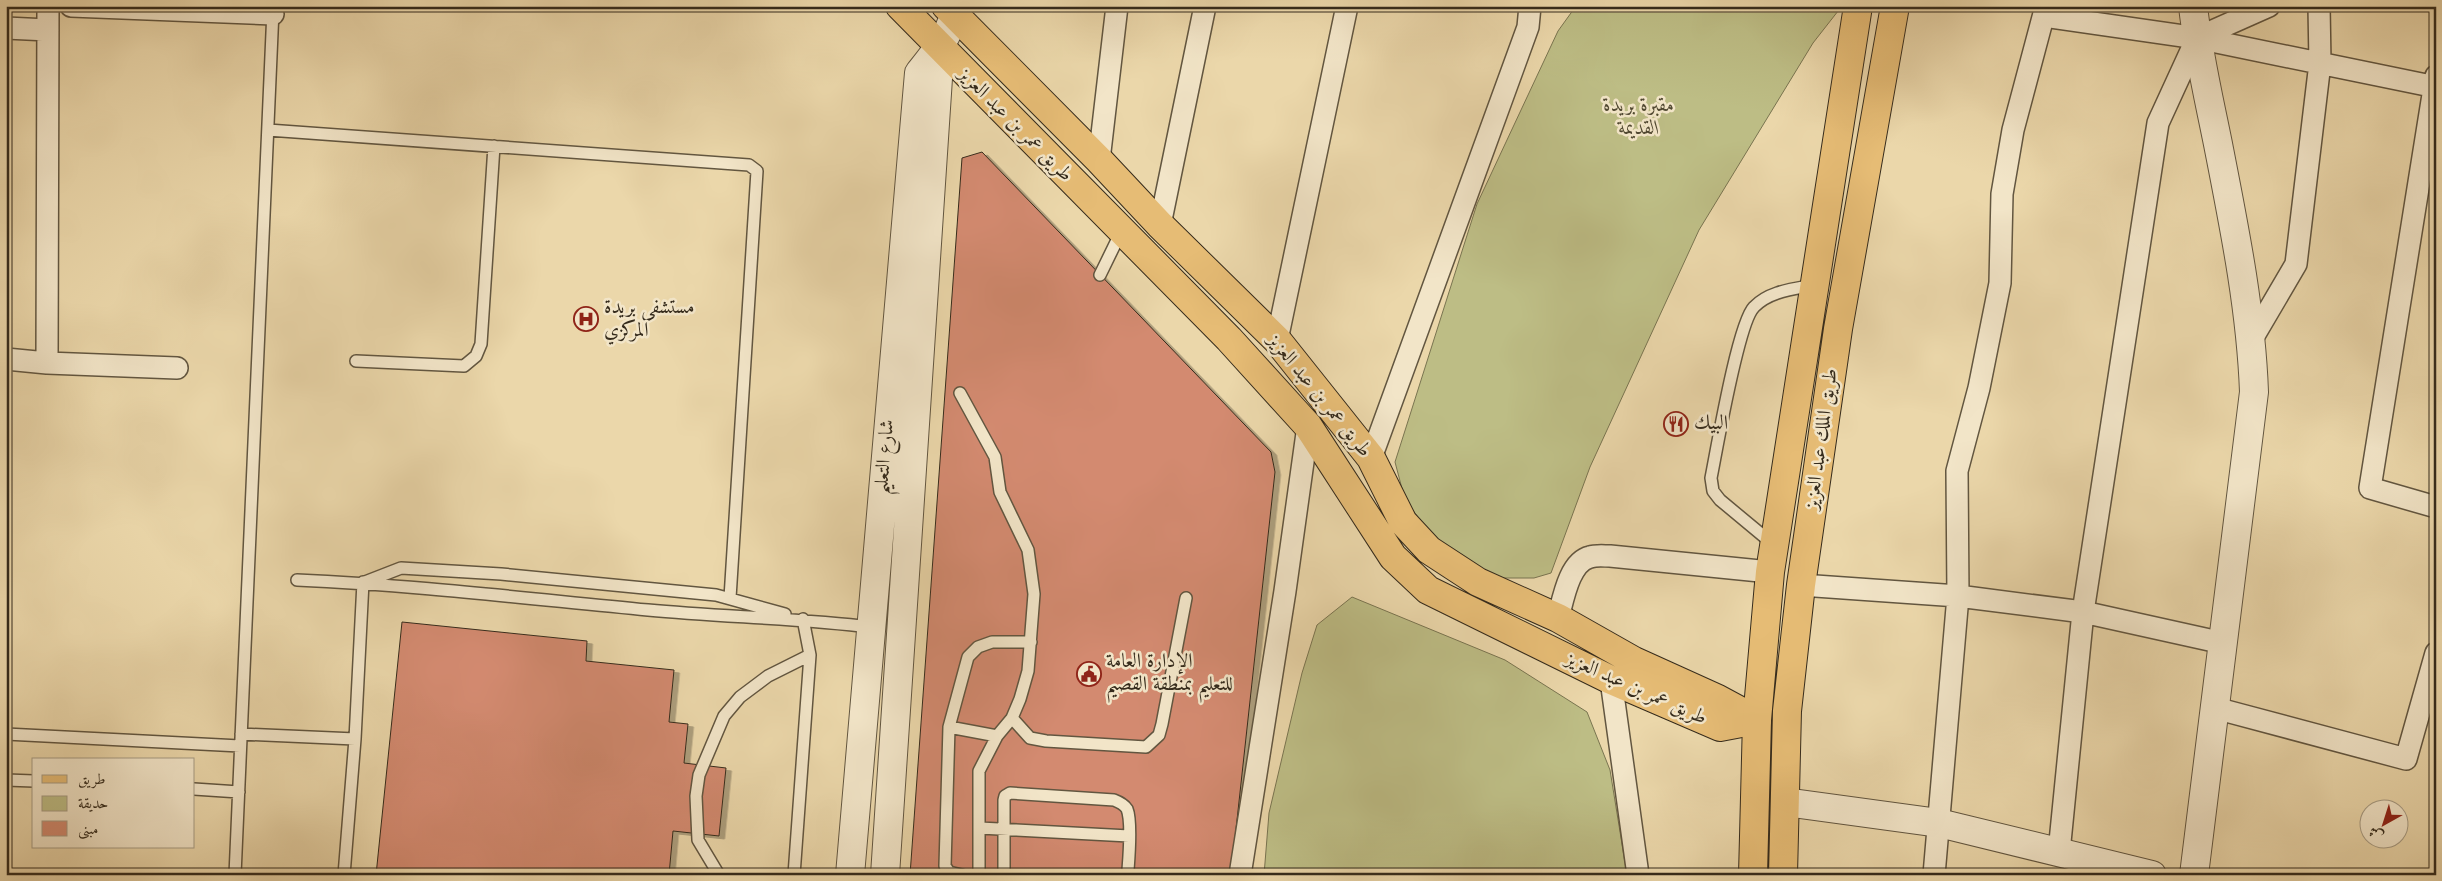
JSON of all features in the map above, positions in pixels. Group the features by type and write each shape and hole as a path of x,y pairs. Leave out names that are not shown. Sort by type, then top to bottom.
{"main road":[{"name":"طريق عمر بن عبد العزيز","path":"900,6 1121,232 1229,339 1308,426 1393,557 1428,590 1611,680 1720,727 1757,720"},
{"name":"طريق الملك عبد العزيز","path":"1753,875 1757,720 1770,572 1858,6"},
{"name":"طريق الملك عبد العزيز","path":"1783,875 1787,711 1801,585 1838,329 1895,6"},
{"name":"طريق عمر بن عبد العزيز","path":"952,9 1160,225 1277,340 1371,458 1403,522 1429,550 1478,582 1558,618 1634,661 1718,699 1757,720"}],"street":[{"path":"47,363 48,6"},
{"path":"71,6 273,10"},
{"path":"1099,160 1117,6"},
{"path":"1160,225 1205,6"},
{"path":"1277,340 1347,6"},
{"path":"1371,458 1528,27 1530,6"},
{"path":"1528,27 1546,6"},
{"path":"2193,6 2196,38 2231,209 2252,340 2254,392 2194,875"},
{"path":"2059,852 2083,612 2158,123 2196,38 2268,6"},
{"path":"2252,340 2296,264 2320,63 2319,6"},
{"name":"شارع التعليم","path":"885,875 940,48 952,9"},
{"path":"1934,875 1958,596 1957,471 1979,388 2000,283 2002,194 2013,130 2045,11 2435,84 2370,488 2436,507"},
{"path":"6,28 48,30"},
{"name":"شارع التعليم","path":"850,875 919,73 940,48"},
{"path":"6,359 47,363 177,368"},
{"path":"1240,875 1285,591 1308,426"},
{"path":"1558,618 1568,581 1580,562 1590,557 1610,556 1770,572"},
{"path":"1801,585 1958,596 2083,612 2223,643"},
{"path":"2214,708 2406,759 2436,653"},
{"path":"1611,680 1638,875"},
{"path":"1785,802 1939,823 2152,875"}],"lane":[{"path":"235,875 273,10"},
{"path":"268,130 750,165 757,171 730,598"},
{"path":"356,360 464,366 476,356 481,344 494,146"},
{"path":"1100,275 1121,232"},
{"path":"1774,545 1720,500 1712,491 1711,478 1742,330 1753,307 1771,295 1814,285"},
{"path":"960,393 995,457 1000,492 1028,550 1034,594 1028,671 1020,699 1012,718 997,736 979,771 979,875"},
{"path":"363,582 401,568 501,574 716,595 803,619"},
{"path":"498,596 501,574"},
{"path":"297,580 363,582 716,616 803,619 871,627"},
{"path":"344,875 355,738 363,582"},
{"path":"620,607 624,586"},
{"path":"716,595 716,616"},
{"path":"1012,718 1030,738 1046,741 1146,747 1159,735 1186,598"},
{"path":"794,875 810,655 803,619"},
{"path":"962,875 949,872 945,866 949,727 968,657 978,647 992,642 1031,642"},
{"path":"719,875 698,840 696,796 700,775 724,716 740,697 768,676 810,655"},
{"path":"949,727 997,736"},
{"path":"6,734 241,740 355,738"},
{"path":"6,780 32,781"},
{"path":"195,789 238,792"},
{"path":"1004,875 1004,800 1010,793 1114,800 1122,803 1127,810 1129,836 1126,875"},
{"path":"980,828 1129,836"}],"green space":[{"name":"مقبرة بريدة القديمة","path":"1576,6 1842,6 1813,43 1699,230 1590,467 1551,573 1534,578 1488,578 1441,547 1405,500 1395,462 1477,204 1558,31"},
{"path":"1352,597 1505,660 1587,712 1610,770 1627,875 1264,875 1269,813 1302,673 1317,625"}],"building":[{"name":"الإدارة العامة للتعليم بمنطقة القصيم","path":"982,152 1271,452 1275,472 1231,875 910,875 962,158"},
{"path":"402,622 587,641 586,661 674,670 669,722 688,724 684,763 726,768 719,836 673,831 669,875 376,875"}],"place":[{"name":"مستشفى بريدة المركزي","path":"586,319"},
{"name":"البيك","path":"1676,424"},
{"name":"الإدارة العامة للتعليم بمنطقة القصيم","path":"1089,674"}]}
